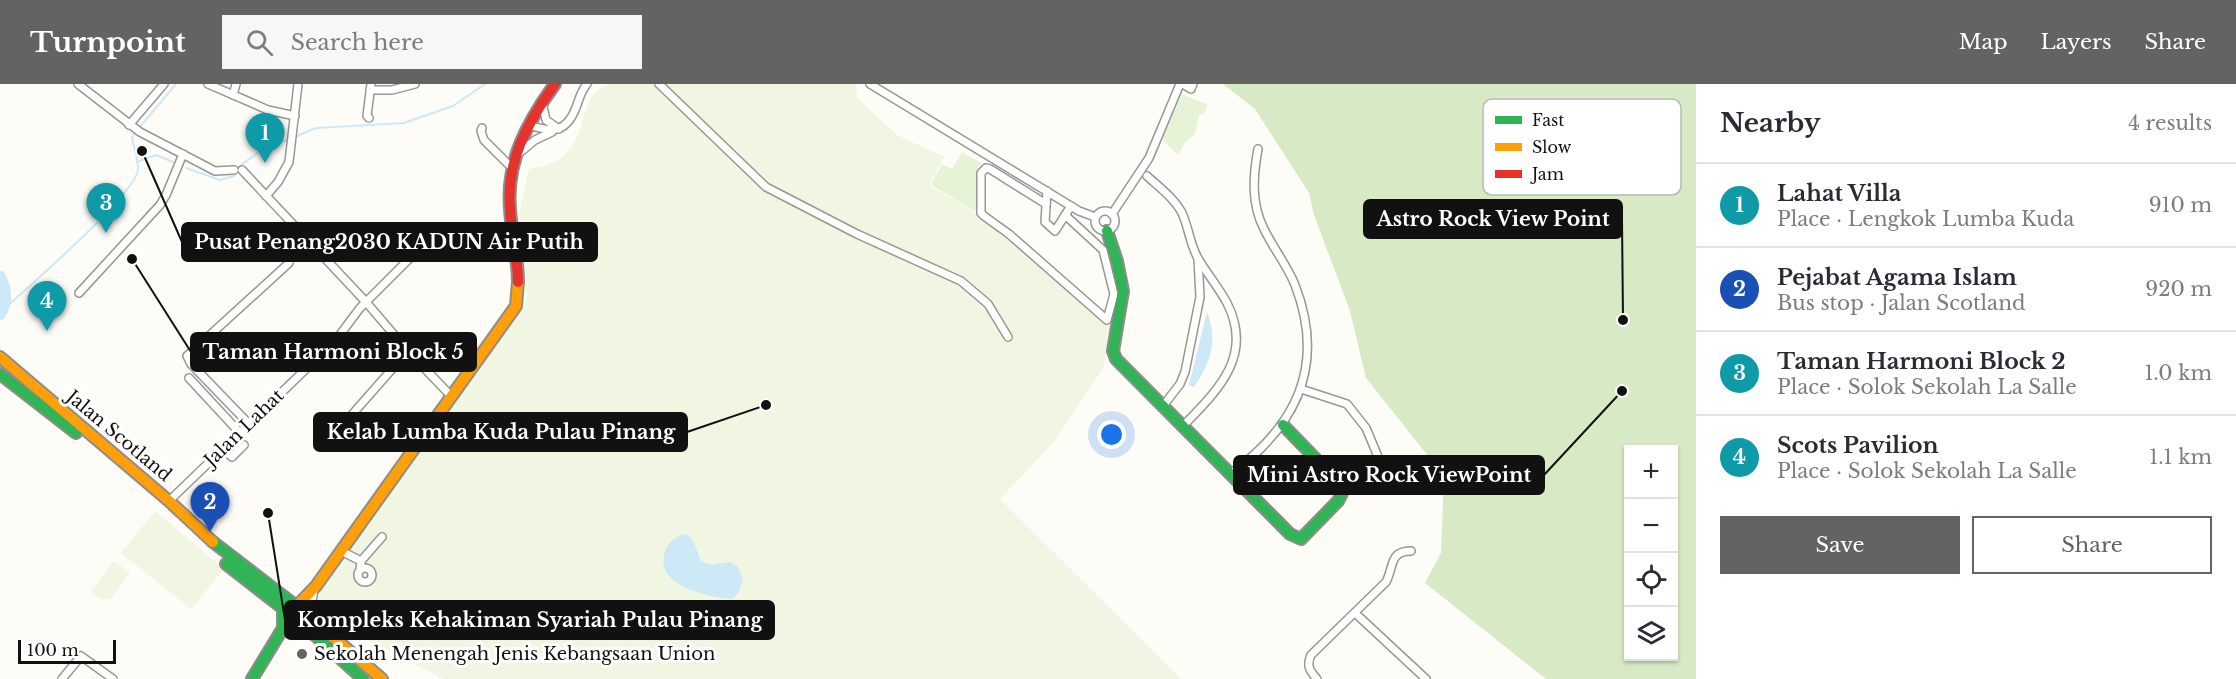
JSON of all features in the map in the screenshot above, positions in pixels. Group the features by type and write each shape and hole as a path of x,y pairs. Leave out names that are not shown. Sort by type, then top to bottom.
{"main road":[{"path":"277,640 284,636 297,613 516,306 520,288 509,195 512,168 529,125 549,86"},
{"path":"1107,231 1117,261 1123,291 1113,355 1293,536 1301,539 1342,496 1343,488 1342,484 1283,425"},
{"name":"Jalan Scotland","path":"0,357 297,613 363,679"},
{"name":"Jalan Scotland","path":"0,374 85,440 193,536 382,679"},
{"path":"252,679 277,640 284,624 297,613"}],"street":[{"path":"78,84 140,132 215,171 238,170 266,196 366,302 452,397"},
{"path":"129,125 164,84"},
{"path":"208,84 268,110 295,116"},
{"path":"233,95 236,84"},
{"path":"266,196 285,172 291,152 298,84"},
{"path":"369,118 367,116 370,87 392,90 415,84"},
{"path":"516,156 535,140 556,130 572,116 582,90 587,84"},
{"path":"659,84 766,187 853,232 961,281 988,304 1008,337"},
{"path":"870,84 1071,206 1095,216"},
{"path":"1095,216 1095,226 1100,231 1107,231 1114,224 1112,214 1149,158 1181,84 1191,89 1193,84"},
{"path":"542,102 546,120 556,130"},
{"path":"529,125 545,131 556,130"},
{"path":"482,128 484,140 512,168"},
{"path":"1230,474 1248,461 1283,425 1301,389 1306,369 1307,324 1294,283 1264,231 1256,208 1254,168 1258,149"},
{"path":"79,293 160,205 183,154"},
{"path":"1046,204 990,169 986,168 981,173 981,213 1009,234 1107,320 1114,294 1103,250 1065,215"},
{"path":"1147,176 1178,207 1198,259 1227,303 1235,329 1236,349 1231,368 1224,380 1183,426"},
{"path":"1047,191 1046,222 1055,231 1071,206"},
{"path":"1095,216 1103,211 1112,214"},
{"name":"Jalan Lahat","path":"169,501 336,340 366,302 437,231"},
{"path":"1163,406 1180,384 1185,372 1200,297 1198,259"},
{"path":"249,424 190,364 188,356 289,263"},
{"path":"349,418 408,351"},
{"path":"189,378 240,433"},
{"path":"1301,389 1347,404 1366,428 1387,478"},
{"path":"223,449 232,457 244,445"},
{"path":"360,570 361,561 382,537"},
{"path":"341,551 361,561"},
{"path":"1317,679 1309,670 1311,655 1386,582 1390,566 1398,554 1411,551"},
{"path":"297,613 316,586"},
{"path":"1355,613 1426,679"},
{"path":"62,679 79,657 84,657 113,679"}],"green space":[{"path":"610,84 853,84 858,87 855,96 897,135 944,157 929,186 962,204 1009,237 1112,327 1103,368 1054,442 1000,499 1181,679 443,679 322,615 316,604 318,592 369,525 527,301 517,224 529,169 551,163 566,154 581,128 590,101 597,91"},
{"path":"1223,84 1696,84 1696,679 1546,679 1425,583 1441,553 1444,476 1366,378 1350,311 1314,215 1309,193 1255,109"},
{"path":"1182,94 1208,105 1204,114 1199,115 1195,134 1185,142 1177,154 1162,140"},
{"path":"962,152 981,163 978,168 978,213 931,185 942,164 952,169"},
{"path":"155,511 224,569 191,609 121,553"},
{"path":"114,561 130,573 110,599 101,599 91,591"}],"water":[{"path":"1207,312 1212,332 1211,351 1205,369 1194,387 1189,385"},
{"path":"682,534 688,535 694,543 701,561 712,565 730,562 738,567 743,578 739,592 732,599 699,593 676,582 668,575 664,566 666,548 670,542"}],"waterway":[{"path":"139,128 176,84"},
{"path":"186,168 220,180 234,176 241,165 259,152 316,128 404,123 453,106 485,84"},
{"path":"3,310 100,220 132,182 138,170 132,138 135,132"},
{"path":"137,162 156,155 173,162"},
{"path":"0,277 5,296 0,314"}],"traffic: fast":[{"path":"1107,231 1117,261 1123,291 1113,351 1116,359 1290,534 1301,539 1338,501 1343,487 1283,425"},
{"path":"0,374 76,433"},
{"path":"213,542 304,612"},
{"path":"226,564 298,620"},
{"path":"252,679 283,628 283,608"},
{"path":"298,620 363,679"}],"traffic: slow":[{"path":"293,610 316,586 516,306 518,282"},
{"path":"0,357 169,501 213,542"},
{"path":"304,612 382,679"}],"traffic: jam":[{"path":"518,282 510,208 512,174 515,158 528,127 555,84"}],"place":[{"name":"Pusat Penang2030 KADUN Air Putih","path":"142,151"},
{"name":"Lahat Villa","path":"265,163"},
{"name":"Taman Harmoni Block 2","path":"106,233"},
{"name":"Taman Harmoni Block 5","path":"132,259"},
{"name":"Astro Rock View Point","path":"1623,320"},
{"name":"Scots Pavilion","path":"47,331"},
{"name":"Mini Astro Rock ViewPoint","path":"1622,391"},
{"name":"Kelab Lumba Kuda Pulau Pinang","path":"766,405"},
{"name":"Kompleks Kehakiman Syariah Pulau Pinang","path":"268,513"},
{"name":"Pejabat Agama Islam","path":"210,532"},
{"name":"Sekolah Menengah Jenis Kebangsaan Union","path":"302,654"}]}
